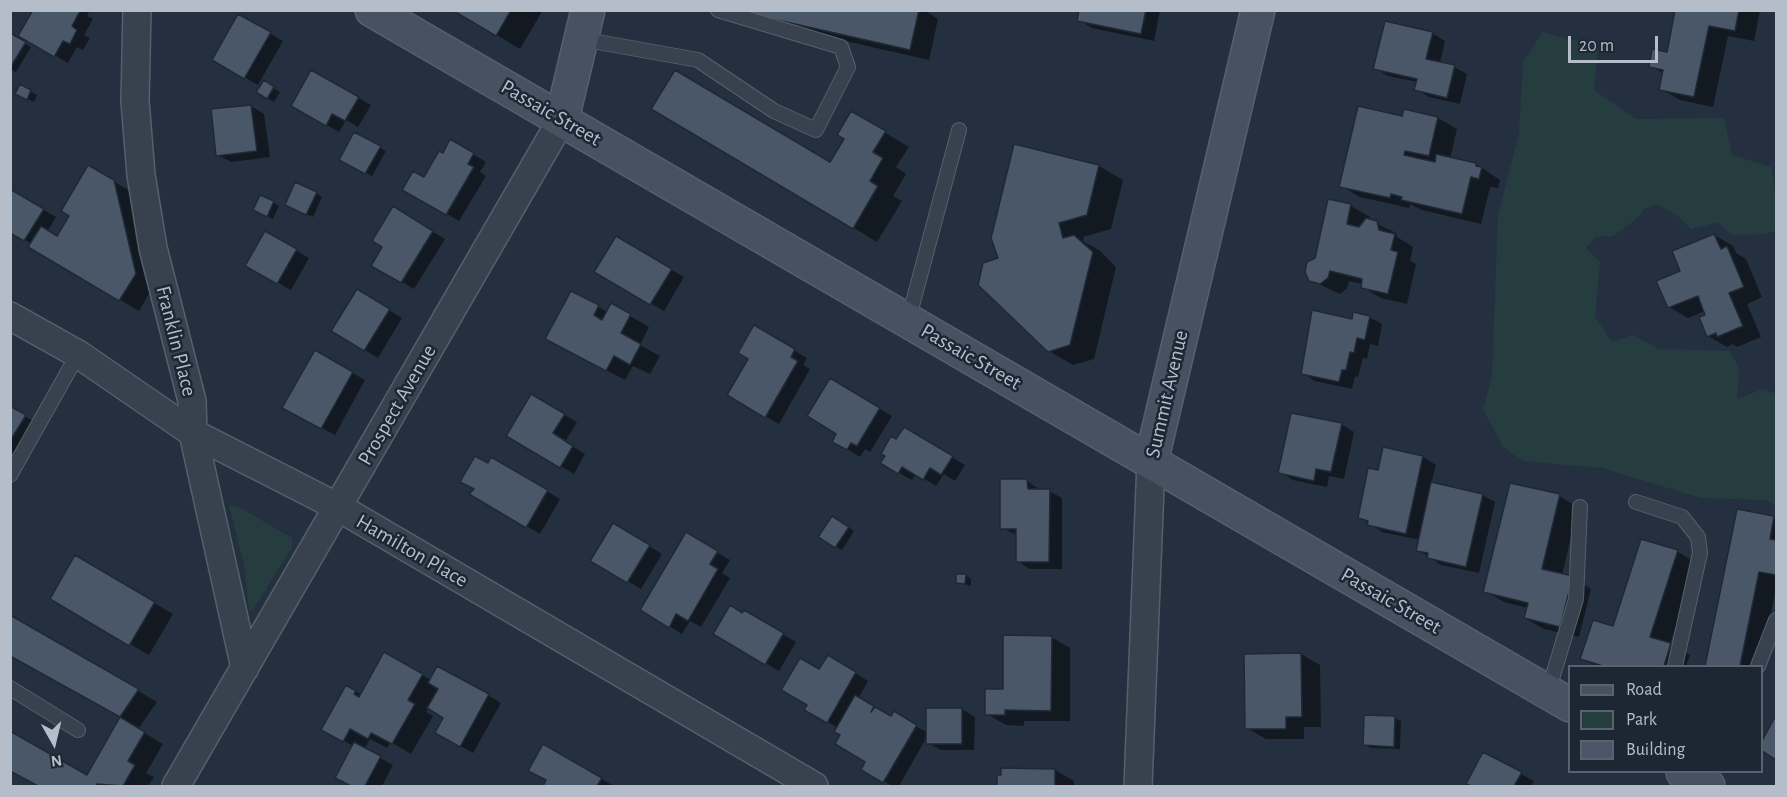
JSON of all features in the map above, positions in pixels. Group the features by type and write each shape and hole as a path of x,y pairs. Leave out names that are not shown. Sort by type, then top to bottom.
{"main road":[{"name":"Passaic Street","path":"372,10 1559,698"},
{"name":"Summit Avenue","path":"1151,462 1258,10"},
{"name":"Prospect Avenue","path":"562,119 584,25"}],"street":[{"name":"Franklin Place","path":"137,10 135,101 141,175 153,248 192,401 193,433 245,668"},
{"name":"Prospect Avenue","path":"176,786 562,119"},
{"name":"Hamilton Place","path":"10,316 78,354 193,433 338,507 814,786"},
{"name":"Summit Avenue","path":"1138,786 1151,462"}],"lane":[{"path":"584,25 698,60 774,111 816,130 848,67 841,47 718,10"},
{"path":"908,321 959,130"},
{"path":"10,475 78,354"},
{"path":"1636,502 1682,517 1698,537 1700,553 1675,665"},
{"path":"1559,698 1576,599 1580,507"},
{"path":"1758,665 1776,620"},
{"path":"10,688 78,730"}],"green space":[{"path":"1543,32 1598,47 1594,90 1636,119 1724,118 1732,155 1771,167 1776,198 1776,230 1767,234 1732,235 1718,222 1691,229 1678,216 1657,204 1644,209 1635,220 1613,236 1595,237 1586,248 1600,262 1595,317 1612,342 1633,335 1659,349 1730,351 1739,369 1737,399 1763,389 1776,394 1776,505 1765,500 1701,498 1602,468 1523,461 1503,447 1483,409 1492,377 1498,215 1519,134 1523,62"},
{"path":"229,505 239,507 292,538 292,548 252,611 249,611 244,564"}],"building":[{"path":"33,10 80,11 72,26 77,30 70,44 63,41 54,57 18,36"},
{"path":"452,10 511,10 496,36"},
{"path":"733,10 919,10 910,50"},
{"path":"1079,10 1146,10 1141,34 1077,21"},
{"path":"1675,10 1739,10 1735,31 1709,26 1694,97 1659,90 1663,70 1649,67 1652,49 1667,52"},
{"path":"238,14 271,32 244,79 212,60"},
{"path":"1385,21 1433,32 1426,59 1455,65 1447,98 1414,90 1417,79 1373,69"},
{"path":"10,33 26,42 10,68"},
{"path":"311,70 359,97 345,121 332,114 326,126 291,106"},
{"path":"675,70 830,162 844,139 837,135 851,111 886,131 873,152 883,158 870,181 878,186 853,229 651,109"},
{"path":"264,80 274,87 267,99 256,92"},
{"path":"20,84 31,90 27,100 15,94"},
{"path":"251,105 257,151 216,156 211,109"},
{"path":"1358,106 1402,116 1404,109 1438,117 1429,156 1405,151 1404,155 1435,162 1436,154 1476,163 1476,166 1482,167 1479,179 1471,177 1462,214 1401,200 1402,197 1391,194 1390,198 1339,187"},
{"path":"354,132 381,146 365,174 339,160"},
{"path":"450,139 474,153 468,164 474,167 446,215 402,190 413,171 424,177 439,151 443,153"},
{"path":"1014,144 1099,165 1087,215 1059,223 1063,238 1074,235 1093,252 1070,345 1048,352 978,285 983,263 998,258 991,238"},
{"path":"88,165 114,180 136,274 119,301 28,247 41,226 57,236 69,216 61,211"},
{"path":"295,182 317,192 306,215 285,205"},
{"path":"10,189 44,209 24,241 10,233"},
{"path":"260,195 274,201 267,217 253,210"},
{"path":"1328,199 1351,204 1347,224 1359,227 1366,218 1377,221 1379,230 1395,234 1391,250 1398,252 1388,294 1361,288 1362,279 1330,271 1328,278 1320,284 1309,281 1305,272 1307,262 1315,258"},
{"path":"393,206 433,231 401,283 371,266 382,247 372,241"},
{"path":"265,231 297,249 277,284 245,266"},
{"path":"1714,234 1721,249 1727,246 1744,287 1729,293 1743,326 1717,337 1716,333 1707,337 1699,317 1705,315 1698,296 1668,308 1656,281 1680,271 1672,251"},
{"path":"616,236 672,269 650,305 594,272"},
{"path":"357,289 390,309 364,351 331,331"},
{"path":"571,291 599,305 594,315 602,320 611,303 631,314 621,333 641,344 630,365 614,356 606,371 545,339"},
{"path":"1312,310 1352,319 1353,312 1370,316 1365,340 1357,338 1354,353 1350,352 1346,370 1342,370 1339,382 1301,374"},
{"path":"754,325 795,349 791,357 798,361 765,418 727,395 748,359 738,353"},
{"path":"315,350 353,372 321,429 282,408"},
{"path":"830,378 880,408 857,446 851,443 847,450 832,442 836,434 807,416"},
{"path":"531,394 565,414 553,433 573,446 560,468 506,436"},
{"path":"10,406 26,415 10,441"},
{"path":"1291,413 1342,423 1331,472 1316,469 1314,481 1278,473"},
{"path":"904,427 953,456 941,475 930,468 923,480 902,467 898,474 880,463 885,456 881,454 891,436 896,439"},
{"path":"1383,447 1423,456 1406,534 1367,525 1368,521 1358,518 1368,468 1378,470"},
{"path":"475,456 488,463 491,457 548,490 526,528 469,494 474,489 460,482"},
{"path":"1000,479 1027,479 1028,489 1050,489 1049,562 1016,562 1016,529 1000,529"},
{"path":"1431,482 1483,494 1466,567 1427,558 1428,553 1416,551"},
{"path":"1510,483 1560,494 1542,569 1573,576 1560,627 1524,618 1528,603 1483,592"},
{"path":"1737,509 1774,516 1770,539 1776,540 1776,575 1759,572 1740,665 1705,665"},
{"path":"832,516 849,527 835,548 818,537"},
{"path":"613,523 650,545 627,583 590,561"},
{"path":"686,532 718,551 710,564 718,569 688,621 676,614 669,628 640,610"},
{"path":"1641,539 1678,550 1650,637 1671,643 1664,665 1600,665 1580,659 1593,620 1613,626"},
{"path":"75,555 155,602 129,646 50,599"},
{"path":"956,574 966,574 965,584 956,583"},
{"path":"730,605 742,613 744,610 784,633 765,665 713,634"},
{"path":"10,615 139,689 120,717 10,656"},
{"path":"1003,635 1052,636 1051,711 1005,710 1005,715 985,715 985,689 1003,689"},
{"path":"384,652 423,674 408,700 415,704 392,744 371,733 368,739 350,729 343,742 321,730 346,685 356,691 354,694 359,697"},
{"path":"1301,653 1302,717 1286,717 1286,729 1245,729 1244,654"},
{"path":"828,655 856,672 827,723 804,710 807,705 781,690 800,658 819,669"},
{"path":"437,666 489,694 460,747 435,733 443,718 427,708 438,689 428,683"},
{"path":"855,695 874,706 871,712 875,707 891,716 894,711 917,725 883,783 861,770 865,762 835,744 840,735 834,732"},
{"path":"926,708 962,708 962,744 926,744"},
{"path":"1364,715 1395,716 1394,747 1363,745"},
{"path":"1776,715 1776,760 1763,752 1763,739"},
{"path":"120,717 145,732 128,761 135,765 123,786 97,784 96,786 38,786 10,771 10,731 87,775"},
{"path":"354,742 381,756 365,786 351,786 335,778"},
{"path":"543,744 602,778 597,786 543,786 546,780 528,771"},
{"path":"1483,752 1522,772 1514,786 1466,784"},
{"path":"1001,768 1055,769 1055,786 997,786 997,775 1001,775"}]}
